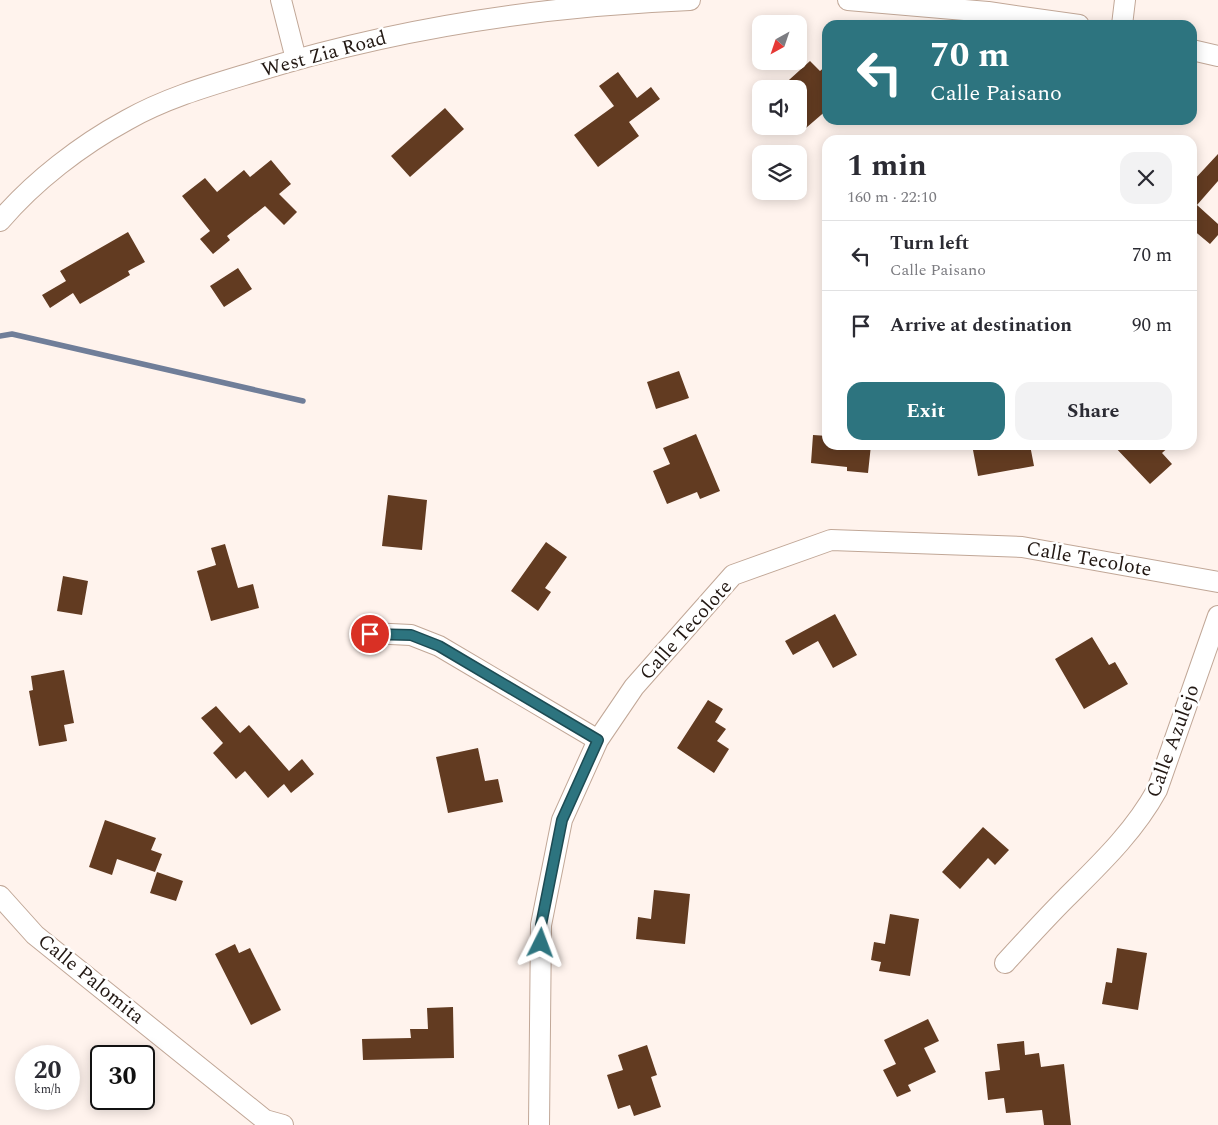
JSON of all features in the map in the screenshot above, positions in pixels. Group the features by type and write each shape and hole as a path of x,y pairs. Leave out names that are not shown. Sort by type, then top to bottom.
{"street":[{"path":"281,0 296,59"},
{"name":"West Zia Road","path":"0,220 51,173 126,120 168,100 296,59 395,35 456,24 546,12 646,2 690,0"},
{"path":"848,0 988,12 1044,20"},
{"path":"1123,20 1125,0"},
{"path":"1197,51 1218,56"},
{"name":"Calle Tecolote","path":"539,1125 541,925 562,820 598,740 634,687 733,576 831,540 1022,547 1218,582"},
{"name":"Calle Azulejo","path":"1005,963 1042,922 1128,835 1145,812 1158,790 1218,616"},
{"path":"370,634 411,635 439,646 598,740"},
{"name":"Calle Palomita","path":"0,896 35,935 265,1120 284,1125"}],"building":[{"path":"810,61 820,71 822,69 822,114 807,127 807,80 789,80 800,70 808,70 808,63"},
{"path":"618,72 637,98 651,87 660,99 629,122 639,136 598,167 574,135 614,106 599,86"},
{"path":"445,108 464,129 410,177 391,156"},
{"path":"1218,154 1218,181 1197,205 1197,177"},
{"path":"271,160 291,184 279,194 297,212 284,225 265,206 227,236 230,240 213,254 200,239 210,231 182,196 205,178 217,192 244,170 250,177"},
{"path":"1197,205 1218,224 1218,235 1210,244 1197,233"},
{"path":"128,232 145,262 128,271 130,275 80,304 73,293 50,308 42,295 66,281 60,271"},
{"path":"238,268 252,289 224,307 210,286"},
{"path":"679,371 689,398 656,409 647,382"},
{"path":"696,434 720,491 700,499 697,492 667,504 653,471 670,464 663,448"},
{"path":"813,435 822,436 822,450 870,450 868,473 847,471 847,467 811,463"},
{"path":"973,450 1031,450 1034,466 978,476"},
{"path":"1118,450 1165,450 1162,453 1172,464 1150,484"},
{"path":"388,495 427,500 422,550 382,546"},
{"path":"546,542 567,557 545,588 551,592 538,611 511,591"},
{"path":"225,544 238,588 253,584 259,608 211,621 197,571 216,565 211,548"},
{"path":"63,576 88,581 82,615 57,611"},
{"path":"835,614 857,655 833,668 818,641 793,655 785,641"},
{"path":"1092,637 1109,665 1115,662 1128,684 1084,709 1055,659"},
{"path":"64,670 74,723 64,725 67,741 39,746 29,691 33,690 31,676"},
{"path":"708,700 723,709 715,722 726,729 717,741 729,749 714,773 677,748"},
{"path":"216,706 240,733 249,725 289,771 302,759 314,774 291,793 284,784 268,798 245,771 236,779 213,753 223,743 201,718"},
{"path":"478,748 485,781 498,779 503,802 448,813 436,757"},
{"path":"105,820 156,838 151,850 162,854 155,872 117,859 112,875 89,867"},
{"path":"983,827 1009,850 995,865 988,858 960,889 942,872"},
{"path":"157,872 183,881 176,901 150,893"},
{"path":"654,890 690,894 685,944 636,939 638,917 651,919"},
{"path":"890,914 919,919 910,976 879,971 881,962 871,960 874,942 885,944"},
{"path":"235,944 239,953 250,948 281,1010 251,1025 215,954"},
{"path":"1117,948 1147,953 1138,1010 1102,1004 1106,982 1112,983"},
{"path":"453,1007 454,1058 363,1060 362,1039 411,1038 410,1029 428,1029 427,1008"},
{"path":"928,1019 939,1041 924,1048 936,1072 908,1085 911,1091 897,1097 883,1070 896,1064 884,1040"},
{"path":"1024,1041 1025,1055 1039,1053 1041,1067 1064,1064 1071,1125 1044,1125 1042,1110 1006,1113 1004,1098 988,1100 985,1072 1000,1070 997,1044"},
{"path":"647,1045 657,1075 651,1077 661,1107 634,1116 630,1105 618,1109 607,1075 623,1070 618,1055"}],"waterway":[{"path":"0,336 12,334 303,401"}],"route":[{"path":"370,634 411,635 439,646 598,740 562,820 541,925 541,943"}]}
